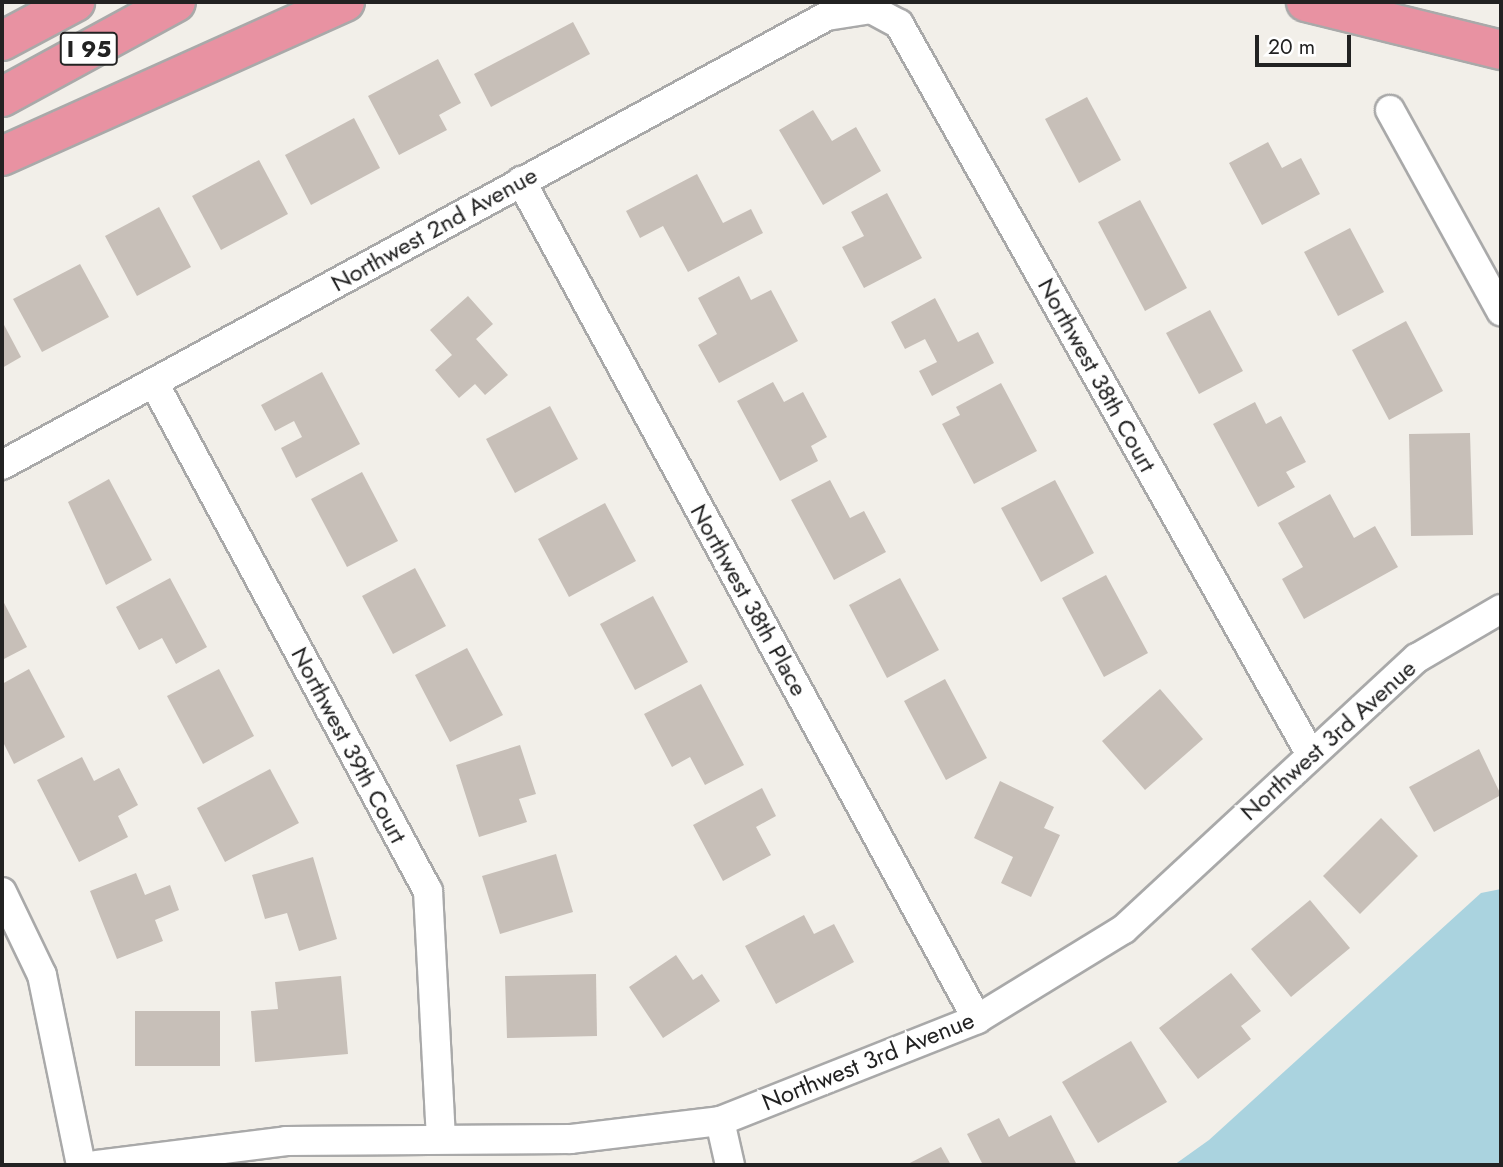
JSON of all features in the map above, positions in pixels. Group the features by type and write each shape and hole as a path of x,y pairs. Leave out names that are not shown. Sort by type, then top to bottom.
{"highway":[{"path":"2,41 75,2"},
{"name":"I 95","path":"2,97 176,2"},
{"path":"2,156 345,2"},
{"path":"1306,2 1501,50"}],"street":[{"name":"Northwest 2nd Avenue","path":"2,465 827,16 871,9"},
{"name":"Northwest 38th Court","path":"871,9 899,24 1311,755"},
{"path":"1390,110 1501,311"},
{"name":"Northwest 38th Place","path":"521,181 977,1019"},
{"name":"Northwest 39th Court","path":"154,383 428,891 441,1136"},
{"name":"Northwest 3rd Avenue","path":"97,1165 286,1141 441,1136 571,1139 720,1121 977,1019 1124,929 1417,658 1501,609"},
{"path":"2,892 42,975 81,1165"},
{"path":"720,1121 730,1165"}],"water":[{"path":"1501,889 1501,1165 1174,1165 1209,1140 1481,893"}],"building":[{"path":"573,22 590,54 491,107 474,74"},
{"path":"438,59 461,103 439,115 447,130 399,155 368,96"},
{"path":"1087,97 1121,160 1079,183 1045,119"},
{"path":"813,110 832,141 856,127 881,171 823,205 779,130"},
{"path":"354,118 380,168 311,205 285,155"},
{"path":"1268,142 1282,168 1301,158 1320,194 1262,225 1229,163"},
{"path":"259,160 288,214 221,250 192,196"},
{"path":"697,174 723,223 751,209 763,233 688,272 663,226 640,238 626,211"},
{"path":"887,193 922,258 864,288 842,247 864,236 851,212"},
{"path":"1140,200 1187,288 1145,311 1098,222"},
{"path":"159,207 191,267 137,296 105,236"},
{"path":"1350,228 1384,292 1338,316 1304,252"},
{"path":"80,264 109,317 42,352 13,299"},
{"path":"739,276 751,300 771,290 798,341 719,383 698,345 717,334 698,298"},
{"path":"468,296 493,324 476,339 508,375 485,395 475,384 459,398 435,370 452,355 430,330"},
{"path":"935,298 958,342 978,332 994,363 932,396 919,371 937,362 925,339 905,349 891,322"},
{"path":"1210,310 1243,371 1199,394 1166,333"},
{"path":"2,321 21,357 2,368"},
{"path":"1406,321 1443,391 1389,420 1352,350"},
{"path":"322,372 360,444 296,478 281,448 302,437 294,421 275,431 261,405"},
{"path":"773,382 784,402 803,392 827,437 811,446 818,461 780,481 737,401"},
{"path":"1001,383 1037,451 974,484 942,424 960,415 956,407"},
{"path":"1255,402 1266,424 1281,416 1306,462 1286,472 1295,487 1258,507 1213,424"},
{"path":"550,406 578,459 515,493 486,439"},
{"path":"1470,433 1473,535 1411,536 1409,434"},
{"path":"362,472 398,541 347,567 311,499"},
{"path":"109,479 152,560 106,585 68,502"},
{"path":"830,480 850,518 864,511 886,552 834,580 791,500"},
{"path":"1055,480 1094,553 1041,582 1001,508"},
{"path":"1330,494 1354,538 1375,526 1398,567 1304,619 1282,579 1303,567 1278,523"},
{"path":"605,503 636,561 569,597 538,539"},
{"path":"415,568 446,626 393,654 362,596"},
{"path":"1106,575 1148,653 1104,677 1062,598"},
{"path":"170,578 207,647 176,664 162,638 139,650 116,607"},
{"path":"900,578 939,650 887,678 849,605"},
{"path":"653,596 688,662 635,690 600,624"},
{"path":"2,599 27,647 2,660"},
{"path":"467,648 503,715 450,742 415,675"},
{"path":"29,669 65,737 14,764 2,740 2,684"},
{"path":"219,669 254,736 203,764 167,696"},
{"path":"945,679 987,758 946,780 904,701"},
{"path":"701,684 744,765 705,785 690,757 672,767 644,714"},
{"path":"1160,689 1203,739 1145,790 1102,741"},
{"path":"520,745 536,794 519,799 527,822 479,837 456,765"},
{"path":"1479,749 1501,795 1434,832 1409,787"},
{"path":"82,757 94,781 119,768 138,805 118,816 128,837 79,862 37,780"},
{"path":"270,769 299,823 225,862 197,808"},
{"path":"1000,781 1054,807 1044,828 1060,835 1031,897 1001,883 1013,857 974,838"},
{"path":"762,788 776,816 756,827 771,855 723,881 693,825"},
{"path":"1381,818 1418,856 1360,914 1323,876"},
{"path":"556,854 573,912 500,934 482,876"},
{"path":"313,857 337,939 299,951 287,913 265,919 252,875"},
{"path":"136,873 145,895 170,885 179,910 155,920 163,941 117,959 90,891"},
{"path":"1310,900 1350,948 1291,997 1251,949"},
{"path":"804,915 814,934 834,924 854,962 776,1004 745,946"},
{"path":"676,955 693,980 702,974 720,1001 663,1038 629,987"},
{"path":"1231,973 1261,1011 1241,1026 1251,1039 1198,1079 1159,1028"},
{"path":"596,974 597,1036 507,1038 505,976"},
{"path":"341,976 348,1054 255,1062 251,1011 278,1009 275,982"},
{"path":"135,1011 220,1011 220,1066 135,1066"},
{"path":"1131,1041 1167,1102 1098,1143 1062,1082"},
{"path":"1051,1115 1077,1165 983,1165 967,1134 999,1118 1009,1137"},
{"path":"941,1147 951,1165 906,1165"}]}
